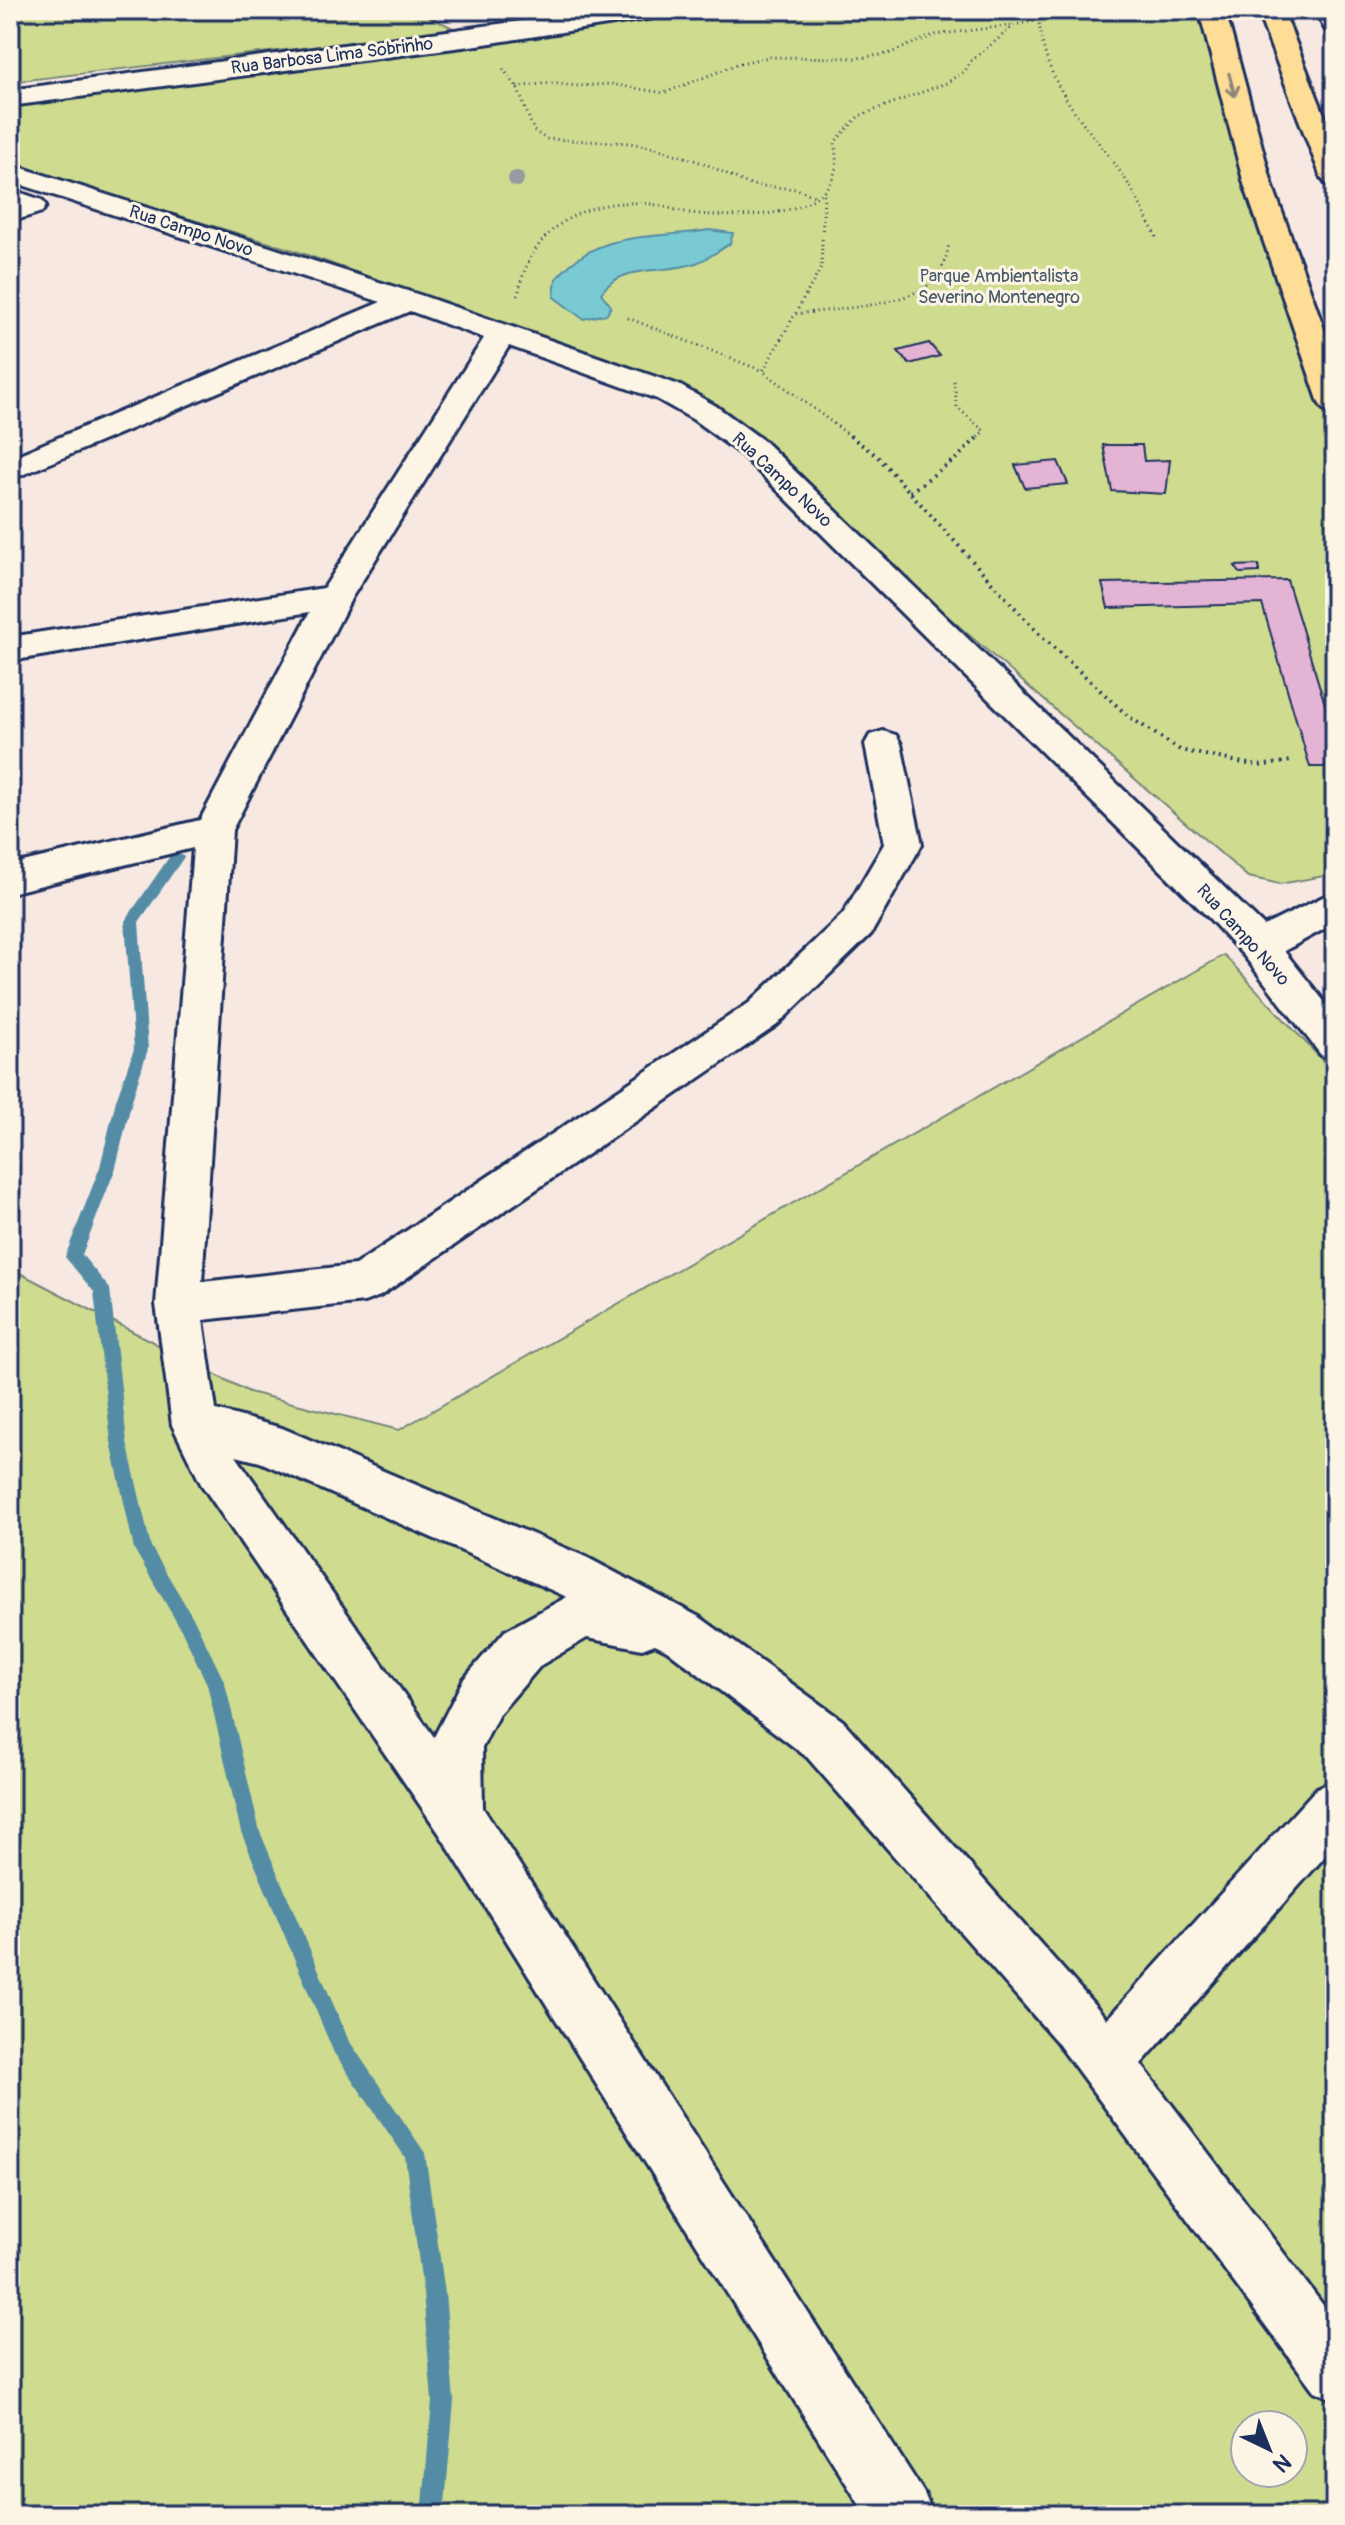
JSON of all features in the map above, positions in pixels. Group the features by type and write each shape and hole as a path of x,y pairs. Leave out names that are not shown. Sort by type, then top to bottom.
{"main road":[{"path":"1212,10 1258,184 1335,403"},
{"path":"1270,10 1335,177"}],"street":[{"path":"478,37 480,10"},
{"name":"Rua Barbosa Lima Sobrinho","path":"10,98 478,37 653,10"},
{"path":"1328,10 1335,26"},
{"name":"Rua Campo Novo","path":"10,172 409,301 510,314 705,413 753,448 1224,909 1259,947 1335,1044"},
{"path":"10,198 32,206 10,213"},
{"path":"10,470 409,301"},
{"path":"510,314 335,597 213,830 178,1304 195,1425 218,1469 457,1815 902,2515"},
{"path":"10,649 335,597"},
{"path":"178,1304 364,1283 763,1014 857,924 903,844 883,744"},
{"path":"10,879 213,830"},
{"path":"1259,947 1335,905"},
{"path":"195,1425 266,1443 569,1573 684,1634 825,1739 1075,2022 1335,2370"},
{"path":"457,1815 456,1745 481,1697 523,1648 583,1614 684,1634"},
{"path":"1105,2062 1335,1806"}],"path":[{"path":"517,87 550,83 578,86 610,84 664,93 698,83 741,63 769,57 857,58 888,54 934,35 1039,20 1043,54 1052,78 1090,136 1124,176 1157,238"},
{"path":"763,371 821,268 824,193 837,168 835,142 859,116 946,83 965,71 971,61 1015,25"},
{"path":"478,37 517,87 534,131 546,139 630,143 656,148 706,164 750,185 797,189 817,197"},
{"path":"510,314 527,255 553,228 590,209 637,203 664,205 692,213 749,215 804,205 824,193"},
{"path":"795,314 875,303 927,286 947,260 949,243"},
{"path":"628,318 763,371 877,456 1038,633 1128,716 1180,750 1258,766 1292,761"},
{"path":"910,492 958,457 984,431 957,407 954,381"}],"green space":[{"path":"10,10 416,10 457,30 10,82"},
{"name":"Parque Ambientalista Severino Montenegro","path":"681,10 1196,10 1335,406 1335,874 1280,884 1248,877 931,602 757,437 577,351 293,250 50,177 10,160 10,106"},
{"path":"1224,955 1335,1074 1335,2515 10,2515 10,1268 249,1392 399,1430"}],"water":[{"path":"709,230 733,233 730,244 696,263 633,273 610,283 601,293 611,306 607,314 583,319 554,297 556,279 590,251 627,239"}],"building":[{"path":"929,343 940,356 909,364 898,351"},
{"path":"1103,445 1142,445 1144,461 1170,460 1166,494 1112,491"},
{"path":"1058,461 1068,484 1025,488 1015,465"},
{"path":"1259,565 1259,572 1240,573 1235,566"},
{"path":"1287,580 1335,737 1335,767 1310,767 1262,604 1108,608 1102,583"}],"waterway":[{"path":"177,857 132,921 141,1049 124,1100 108,1167 73,1257 102,1289 119,1442 143,1549 189,1627 216,1683 251,1832 341,2046 415,2153 434,2293 443,2401 433,2515"}]}
